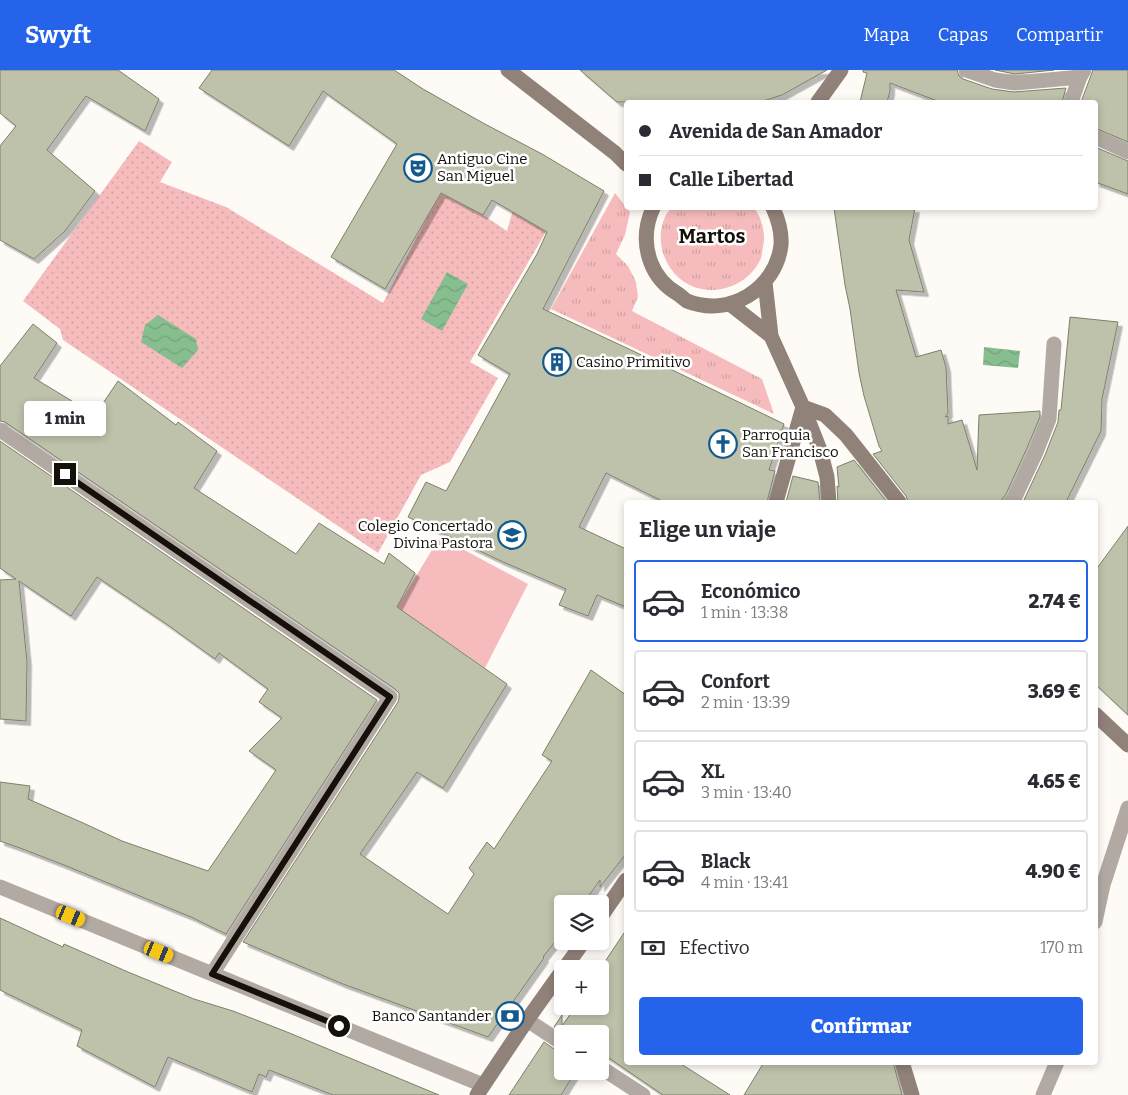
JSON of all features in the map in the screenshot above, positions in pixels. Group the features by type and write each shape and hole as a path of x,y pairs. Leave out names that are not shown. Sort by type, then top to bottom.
{"street":[{"path":"508,70 624,161"},
{"path":"819,100 841,70"},
{"path":"966,70 995,80 1015,83 1082,74 1072,100"},
{"path":"1098,138 1128,152"},
{"path":"651,210 646,230 647,252 655,272 669,289 687,300 708,306 730,304 749,296 765,282 776,264 781,244 780,223 774,210"},
{"path":"765,282 771,336 820,450 827,477 830,500"},
{"path":"730,304 771,336"},
{"path":"1013,500 1036,452 1049,419 1054,344"},
{"path":"777,500 803,407"},
{"path":"803,407 825,415 846,435 897,500"},
{"path":"0,430 390,697 212,974"},
{"path":"1098,717 1128,745"},
{"path":"1098,908 1103,885 1128,808"},
{"path":"609,905 624,883"},
{"path":"0,887 212,974 480,1090 554,982"},
{"path":"527,1020 554,1038"},
{"path":"903,1065 912,1095"},
{"path":"1043,1095 1056,1065"},
{"path":"609,1073 643,1095"}],"green space":[{"path":"139,141 172,162 160,182 226,207 383,303 440,192 483,215 507,231 514,206 550,225 470,362 498,378 450,462 421,475 378,553 63,340 60,329 23,301"},
{"path":"615,193 624,204 624,210 630,212 625,235 616,254 628,266 636,282 638,297 632,311 762,379 774,414 551,309"},
{"path":"670,210 756,210 764,232 761,257 749,275 733,286 713,290 694,287 676,276 665,258 661,238 665,216"},
{"path":"440,537 528,584 485,668 397,607"}],"water":[{"path":"447,272 468,284 442,331 421,319"},
{"path":"158,315 196,339 198,350 182,368 141,342 145,325"},
{"path":"984,347 1020,351 1018,368 983,365"}],"building":[{"path":"0,70 118,70 159,99 145,131 86,96 47,150 95,191 65,231 34,259 0,240 0,146 16,126 0,113"},
{"path":"212,70 394,70 423,89 542,154 604,191 543,309 784,424 769,470 775,471 768,500 660,500 606,473 579,527 624,548 624,606 597,595 588,616 559,605 566,589 408,517 426,482 446,491 510,374 478,355 537,254 547,232 492,200 483,215 441,193 385,289 331,257 397,144 323,91 289,146 199,88"},
{"path":"580,70 827,70 782,95 766,100 624,100 624,102 617,102"},
{"path":"863,70 957,70 959,76 963,79 992,89 1014,92 1066,88 1063,100 935,100 890,83 888,100 860,100 867,73 863,72"},
{"path":"995,70 1054,70 1015,74"},
{"path":"1093,70 1128,70 1128,142 1098,129 1098,100 1082,100"},
{"path":"1098,148 1128,161 1128,194 1098,183"},
{"path":"834,210 915,210 909,240 924,292 896,290 916,357 941,350 946,367 948,413 945,417 948,416 948,424 962,420 977,470 979,415 1040,411 1040,417 1027,448 1002,500 907,500 873,454 882,451 864,396"},
{"path":"1070,317 1118,322 1102,399 1101,431 1067,500 1024,500 1045,455 1058,422 1059,410 1061,410"},
{"path":"33,324 57,343 34,378 95,415 118,381 176,425 178,422 217,451 194,488 296,554 319,523 384,564 389,553 415,573 397,607 507,684 443,788 417,772 360,854 448,914 474,874 469,868 487,842 494,849 552,761 542,755 591,670 624,694 624,857 600,887 600,880 589,895 554,895 554,943 488,1037 343,984 243,942 398,702 399,693 5,422 0,421 0,366"},
{"path":"0,441 377,700 226,934 191,917 0,841 0,782 30,786 28,799 122,841 208,871 276,770 249,751 282,718 259,702 268,689 219,653 215,659 97,577 71,616 19,581 27,662 26,721 0,719 0,580 16,579 0,568"},
{"path":"854,460 885,500 838,500 837,467"},
{"path":"793,476 818,482 820,500 787,500"},
{"path":"1128,526 1128,715 1098,687 1098,567"},
{"path":"0,918 63,947 64,944 194,999 233,1011 287,1032 439,1095 333,1095 269,1070 266,1077 259,1074 252,1092 168,1057 155,1087 77,1046 82,1030 0,990"},
{"path":"624,933 624,1065 683,1065 730,1095 663,1095 609,1058 609,1025 563,1025 570,1015 609,1015 609,960 606,960"},
{"path":"562,1015 562,1025 555,1025"},
{"path":"544,1042 554,1049 554,1080 570,1080 561,1095 509,1095"},
{"path":"762,1065 894,1065 902,1095 744,1095"}],"place":[{"name":"Antiguo Cine San Miguel","path":"418,168"},
{"name":"Casino Primitivo","path":"557,362"},
{"name":"Parroquia San Francisco","path":"723,444"},
{"name":"Colegio Concertado Divina Pastora","path":"512,535"},
{"name":"Banco Santander","path":"510,1016"}],"district":[{"name":"Martos","path":"712,236"}],"route":[{"path":"65,474 390,697 212,974 339,1026"}]}
